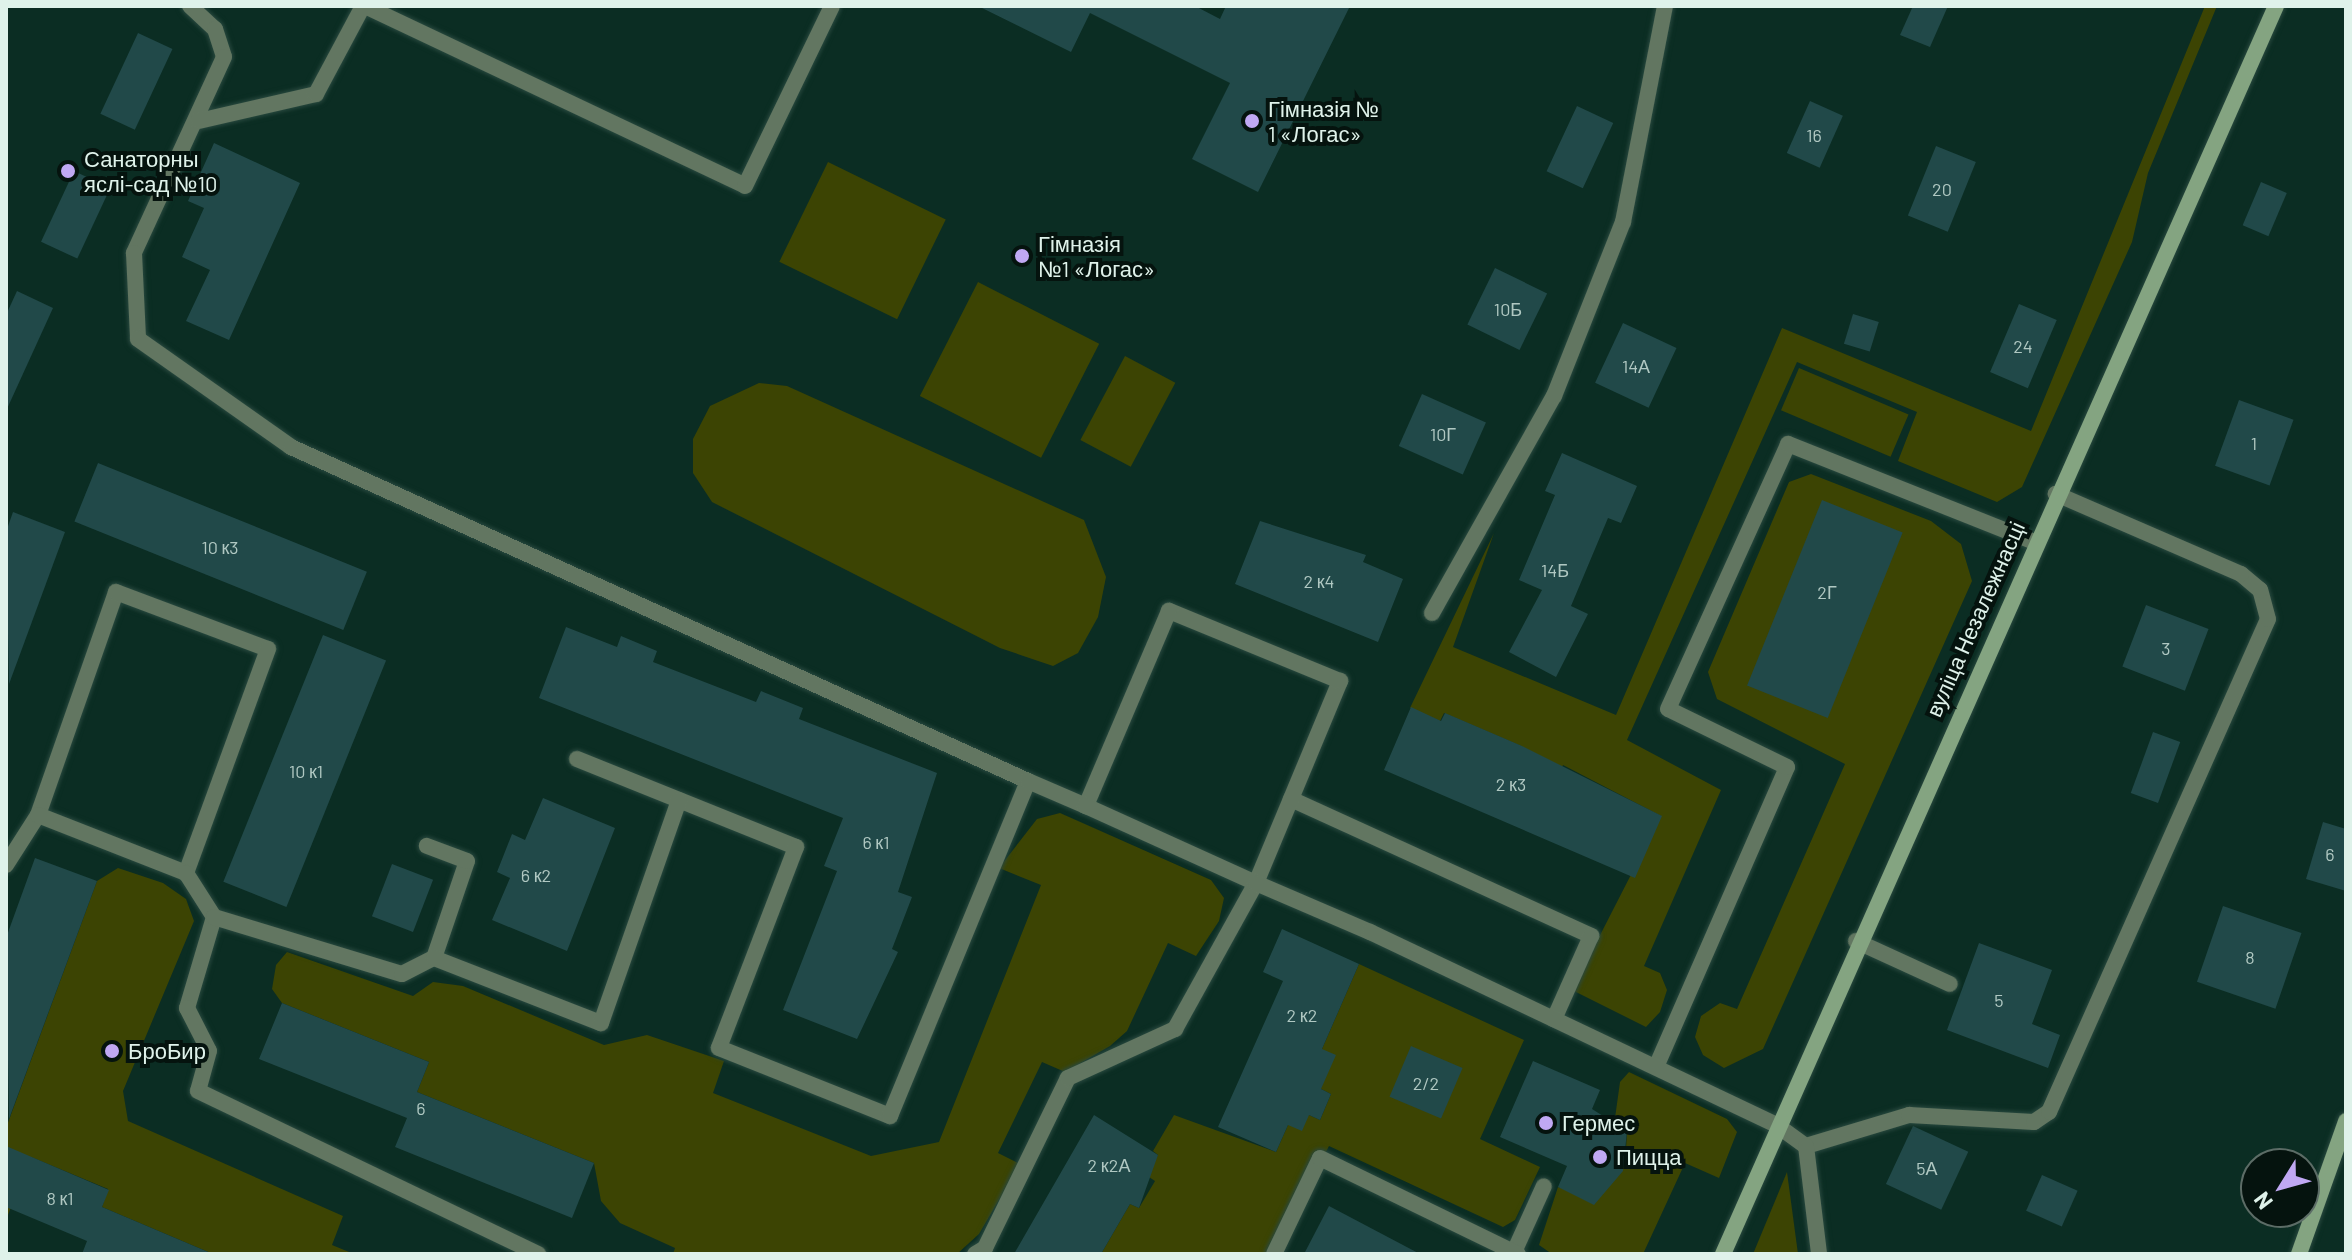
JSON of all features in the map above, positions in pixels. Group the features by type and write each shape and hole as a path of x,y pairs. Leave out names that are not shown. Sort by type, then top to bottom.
{"main road":[{"name":"вуліца Незалежнасці","path":"1723,1254 1856,941 2276,6"},
{"path":"2299,1254 2346,1121"}],"lane":[{"path":"190,6 215,29 224,57 199,121 134,253 138,339 291,447 1554,1019 1778,1126 1806,1146 1819,1254"},
{"path":"199,121 316,94 364,6 745,186 832,6"},
{"path":"1432,613 1554,396 1617,236 1665,6"},
{"path":"1656,1067 1787,767 1668,709 1788,444 2034,542"},
{"path":"1806,1146 1909,1115 2034,1122 2049,1112 2268,619 2260,590 2241,574 2056,494"},
{"path":"6,865 38,815 116,592 268,649 186,873"},
{"path":"975,1254 985,1248 1068,1078 1175,1029 1256,883 1340,681 1169,611 1086,806"},
{"path":"577,759 796,847 719,1048 890,1116 1028,781"},
{"path":"1291,799 1591,936 1554,1019"},
{"path":"434,958 601,1023 679,800"},
{"path":"38,815 186,873 214,917 402,974 434,958 467,861 427,846"},
{"path":"214,917 187,1008 209,1051 198,1091 538,1254"},
{"path":"1856,941 1950,984"},
{"path":"1274,1254 1320,1158 1516,1253 1544,1186"}],"green space":[{"path":"2205,6 2217,6 2148,173 2132,242 2022,487 1997,502 1898,461 1917,412 1797,362 1627,740 1721,790 1644,966 1660,973 1667,990 1660,1012 1646,1027 1572,990 1661,816 1563,765 1560,772 1521,746 1444,713 1440,721 1410,708 1494,533 1453,647 1616,715 1782,328 2031,431"},
{"path":"828,162 946,219 897,319 779,262"},
{"path":"978,282 1099,344 1041,458 920,396"},
{"path":"1125,356 1175,383 1131,467 1080,440"},
{"path":"1799,368 1909,414 1891,457 1781,410"},
{"path":"759,383 787,386 1084,520 1106,577 1098,617 1078,653 1053,666 1000,648 712,502 693,473 693,439 710,406"},
{"path":"1811,474 1931,521 1961,544 1972,581 1763,1049 1724,1068 1703,1055 1695,1037 1701,1016 1720,1003 1737,1009 1845,764 1717,699 1708,672 1789,482"},
{"path":"1060,813 1211,880 1224,898 1219,921 1196,956 1168,943 1127,1031 1110,1046 1065,1072 1042,1062 998,1153 1020,1164 979,1234 957,1254 673,1254 675,1248 620,1223 601,1201 594,1163 417,1092 429,1062 282,1003 272,989 276,965 287,952 413,996 433,982 463,986 604,1045 647,1035 724,1061 713,1093 871,1156 939,1142 1041,885 999,868 1037,819"},
{"path":"118,868 163,883 186,899 194,921 123,1091 128,1121 343,1216 332,1245 354,1254 213,1254 102,1207 108,1189 31,1157 6,1220 6,1128 97,881"},
{"path":"1359,964 1524,1040 1480,1139 1540,1167 1515,1220 1503,1227 1329,1146 1274,1254 1101,1254 1130,1204 1139,1208 1155,1181 1146,1175 1158,1155 1153,1151 1174,1115 1276,1152 1288,1125 1309,1115 1320,1120 1331,1094 1321,1089 1322,1049"},
{"path":"1629,1072 1727,1119 1737,1132 1719,1178 1685,1163 1643,1254 1552,1254 1539,1245 1558,1187 1596,1198 1625,1165 1627,1132 1615,1118 1620,1082"},
{"path":"1787,1172 1798,1254 1753,1254"}],"building":[{"name":"Гімназія № 1 «Логас»","path":"978,6 1195,6 1220,19 1226,6 1350,6 1258,192 1192,159 1230,83 1090,13 1071,52"},
{"path":"1913,6 1948,6 1930,47 1900,35"},
{"path":"138,33 172,49 135,130 100,114"},
{"path":"1810,101 1843,116 1820,168 1787,153"},
{"path":"1577,106 1613,123 1583,188 1547,171"},
{"path":"214,143 300,183 229,340 186,321 210,270 182,257 204,208 188,201"},
{"path":"1936,146 1976,162 1948,232 1908,216"},
{"path":"74,171 110,188 77,259 41,242"},
{"path":"2261,182 2287,193 2268,236 2243,225"},
{"path":"1495,268 1547,293 1520,350 1467,325"},
{"path":"17,291 53,308 6,411 6,315"},
{"path":"2019,304 2057,320 2028,388 1990,372"},
{"path":"1853,314 1879,322 1870,352 1844,344"},
{"path":"1623,323 1676,348 1649,408 1595,383"},
{"path":"1422,394 1486,422 1463,475 1399,446"},
{"path":"2239,400 2294,420 2270,486 2215,466"},
{"path":"1562,453 1637,486 1621,523 1608,518 1571,606 1588,614 1556,677 1509,652 1542,590 1519,580 1555,495 1545,491"},
{"path":"98,463 367,572 343,630 74,521"},
{"path":"1822,500 1903,533 1828,718 1747,685"},
{"path":"13,512 65,532 9,684 6,532"},
{"path":"1260,521 1366,555 1363,562 1403,579 1378,642 1235,584"},
{"path":"2146,605 2209,629 2185,691 2122,667"},
{"path":"566,627 617,647 621,636 657,651 653,662 756,702 761,691 803,708 799,719 937,773 898,892 912,897 892,949 898,952 857,1039 783,1010 837,871 824,866 843,818 539,698"},
{"path":"323,635 386,660 286,907 223,882"},
{"path":"1411,707 1441,721 1445,713 1522,746 1662,816 1635,878 1384,770"},
{"path":"2153,732 2180,742 2158,803 2131,793"},
{"path":"543,798 615,828 567,951 492,920 510,878 497,872 512,834 525,840"},
{"path":"2323,822 2346,829 2346,891 2306,879"},
{"path":"35,858 97,881 9,1119 6,938"},
{"path":"392,864 433,880 413,932 372,916"},
{"path":"2223,906 2301,933 2275,1009 2197,982"},
{"path":"1282,929 1359,964 1322,1049 1336,1055 1321,1089 1331,1094 1320,1120 1309,1115 1302,1131 1288,1125 1276,1152 1218,1127 1283,981 1263,972"},
{"path":"1979,943 2052,970 2032,1024 2060,1035 2048,1068 1947,1030"},
{"path":"282,1003 429,1062 417,1092 594,1163 572,1218 395,1147 407,1118 259,1059"},
{"path":"1411,1046 1463,1068 1441,1119 1390,1097"},
{"name":"Гермес","path":"1533,1061 1600,1090 1592,1109 1627,1131 1623,1171 1594,1205 1558,1187 1567,1166 1500,1137"},
{"path":"1094,1115 1158,1155 1139,1208 1130,1204 1101,1254 1014,1254"},
{"path":"1913,1126 1968,1152 1941,1210 1886,1184"},
{"path":"6,1146 109,1190 102,1207 213,1254 82,1254 87,1241 6,1207"},
{"path":"2042,1175 2078,1191 2062,1226 2026,1211"},
{"path":"1329,1206 1420,1254 1304,1254"}],"place":[{"name":"Гімназія № 1 «Логас»","path":"1252,121"},
{"name":"Санаторны яслі-сад №10","path":"68,171"},
{"name":"Гімназія №1 «Логас»","path":"1022,256"},
{"name":"БроБир","path":"112,1051"},
{"name":"Гермес","path":"1546,1123"},
{"name":"Пицца","path":"1600,1157"}]}
